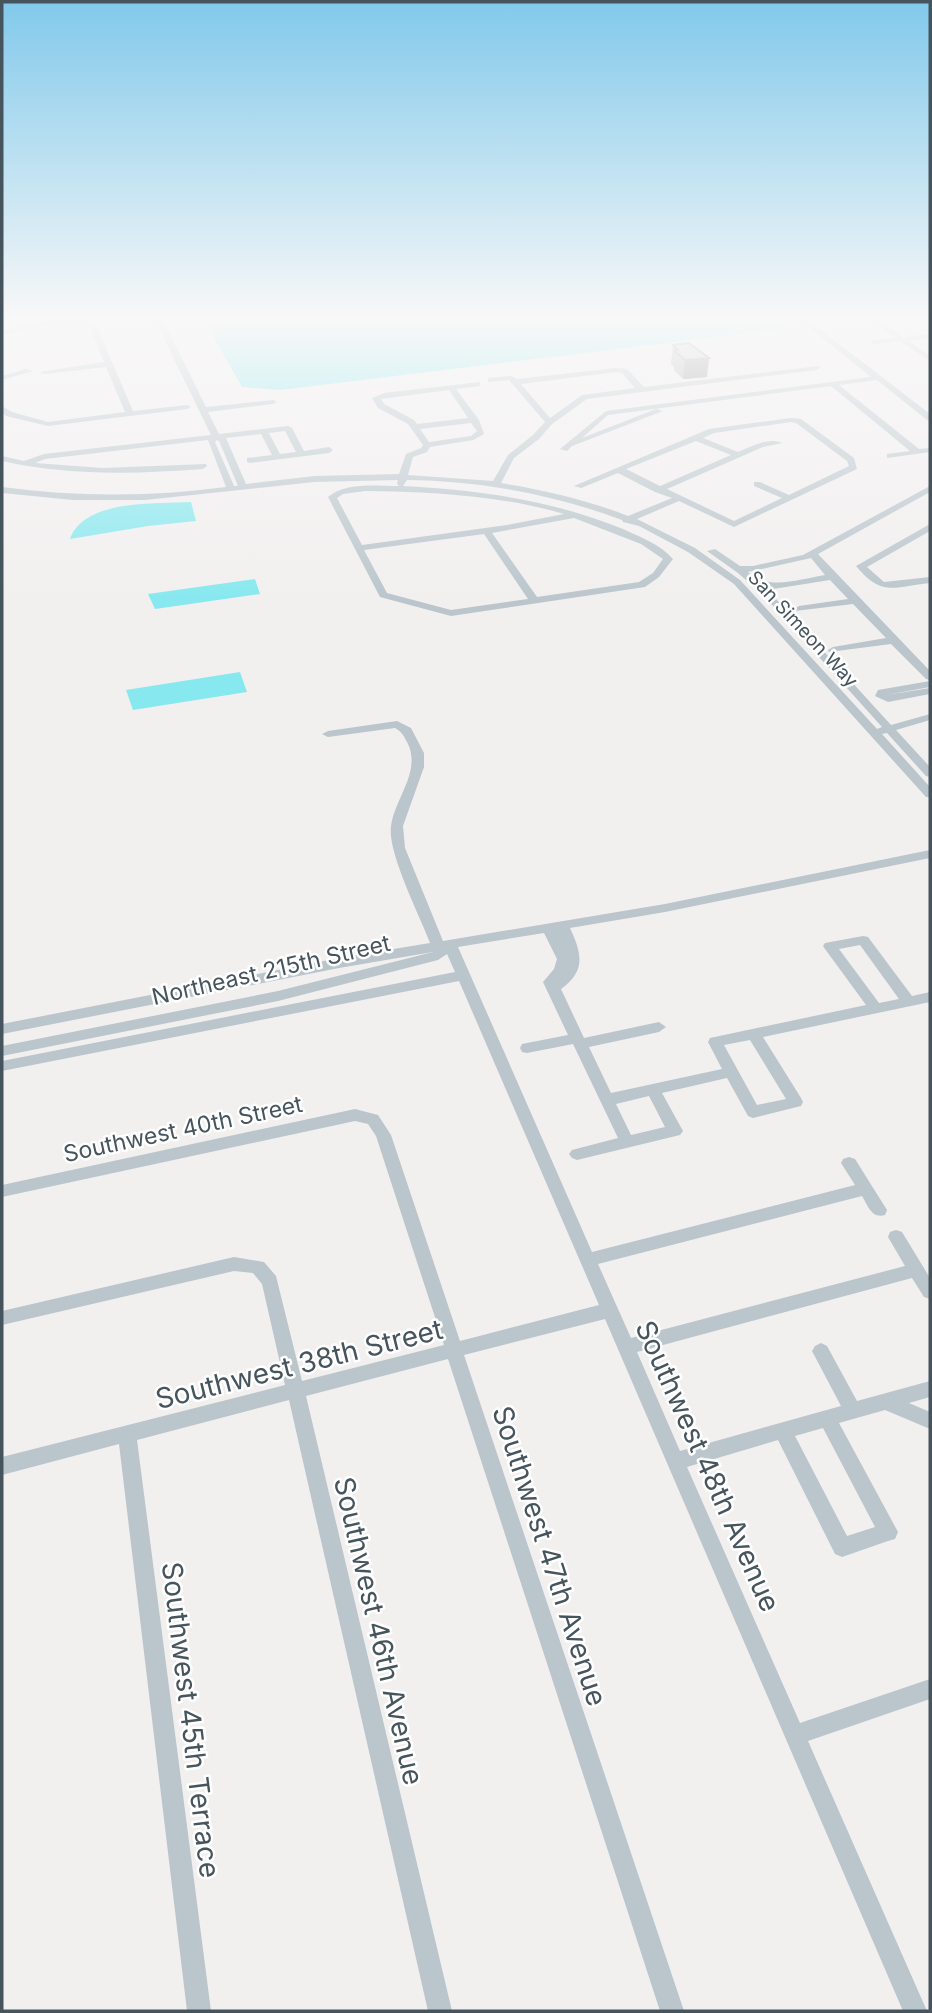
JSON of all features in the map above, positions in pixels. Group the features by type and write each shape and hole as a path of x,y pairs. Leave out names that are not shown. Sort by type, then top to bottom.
{"street":[{"path":"9,414 48,424 130,414"},
{"path":"205,414 216,436 223,439 242,485"},
{"path":"396,414 411,422 427,445"},
{"path":"400,489 409,456 424,450 427,445 473,438 482,429 470,414"},
{"path":"542,414 549,422"},
{"path":"497,481 511,457 561,414"},
{"path":"605,414 568,447 651,414"},
{"path":"870,414 917,452"},
{"path":"415,427 475,420"},
{"path":"578,485 712,431 798,421 851,460 854,467 734,524 620,470"},
{"path":"24,464 44,457 288,428 302,454"},
{"path":"264,430 277,457"},
{"path":"216,436 211,441 230,486"},
{"path":"697,438 738,454"},
{"path":"165,443 174,469"},
{"path":"658,490 738,454 761,445 778,443"},
{"path":"250,460 329,450"},
{"path":"890,456 930,450"},
{"path":"2,460 82,470 203,466"},
{"name":"San Simeon Way","path":"2,490 62,497 113,498 404,473 497,481 630,517 742,576 874,733 930,794"},
{"name":"San Simeon Way","path":"2,484 66,491 132,492 230,486"},
{"path":"757,484 789,498"},
{"path":"365,488 400,489 459,491 526,501 576,514 612,527 662,551 668,559 656,575 642,585 451,613 383,595 332,497 341,492 365,488"},
{"path":"742,576 814,557 930,489"},
{"path":"612,527 673,497"},
{"path":"516,525 526,501"},
{"path":"358,548 576,514"},
{"path":"930,527 861,566 883,586 930,580"},
{"path":"486,530 534,600"},
{"path":"920,533 930,539"},
{"path":"814,557 930,677"},
{"path":"786,563 804,581"},
{"path":"742,576 769,589 832,577"},
{"name":"San Simeon Way","path":"769,589 894,729 930,774"},
{"path":"799,609 855,601"},
{"path":"833,650 894,640"},
{"path":"930,684 882,692 880,696 888,699 930,691"},
{"path":"894,729 930,717"},
{"name":"Southwest 48th Avenue","path":"328,734 397,724 407,730 418,753 418,767 397,826 399,848 446,949 463,975 915,2011"},
{"path":"874,733 930,726"},
{"name":"Northeast 215th Street","path":"2,1029 446,949 514,941 556,928 930,855"},
{"path":"556,928 574,956 569,976 553,988 627,1142"},
{"path":"875,1008 830,946 863,940 908,1001"},
{"name":"Northeast 215th Street","path":"2,1051 132,1033 446,949"},
{"path":"2,1066 132,1033 463,975"},
{"path":"754,1034 796,1102 753,1112 715,1042 930,996"},
{"path":"527,1048 659,1027"},
{"path":"607,1100 732,1072"},
{"path":"577,1154 675,1131 653,1090"},
{"name":"Southwest 40th Street","path":"2,1191 355,1115 373,1119"},
{"name":"Southwest 47th Avenue","path":"373,1119 383,1135 672,2011"},
{"path":"849,1163 879,1210"},
{"path":"587,1259 866,1189"},
{"path":"896,1237 930,1292"},
{"name":"Southwest 46th Avenue","path":"2,1318 234,1264 258,1267 270,1281 440,2011"},
{"path":"626,1347 916,1270"},
{"name":"Southwest 38th Street","path":"2,1466 610,1311"},
{"path":"821,1351 853,1411"},
{"path":"676,1461 930,1389"},
{"path":"887,1402 930,1421"},
{"path":"783,1431 842,1547 888,1532 827,1418"},
{"name":"Southwest 45th Terrace","path":"127,1435 199,2011"},
{"path":"795,1735 930,1689"}],"water":[{"path":"191,502 196,521 70,539 78,526 105,510 141,504"},
{"path":"255,579 260,594 155,609 148,594"},
{"path":"240,672 247,692 133,710 126,690"}]}
